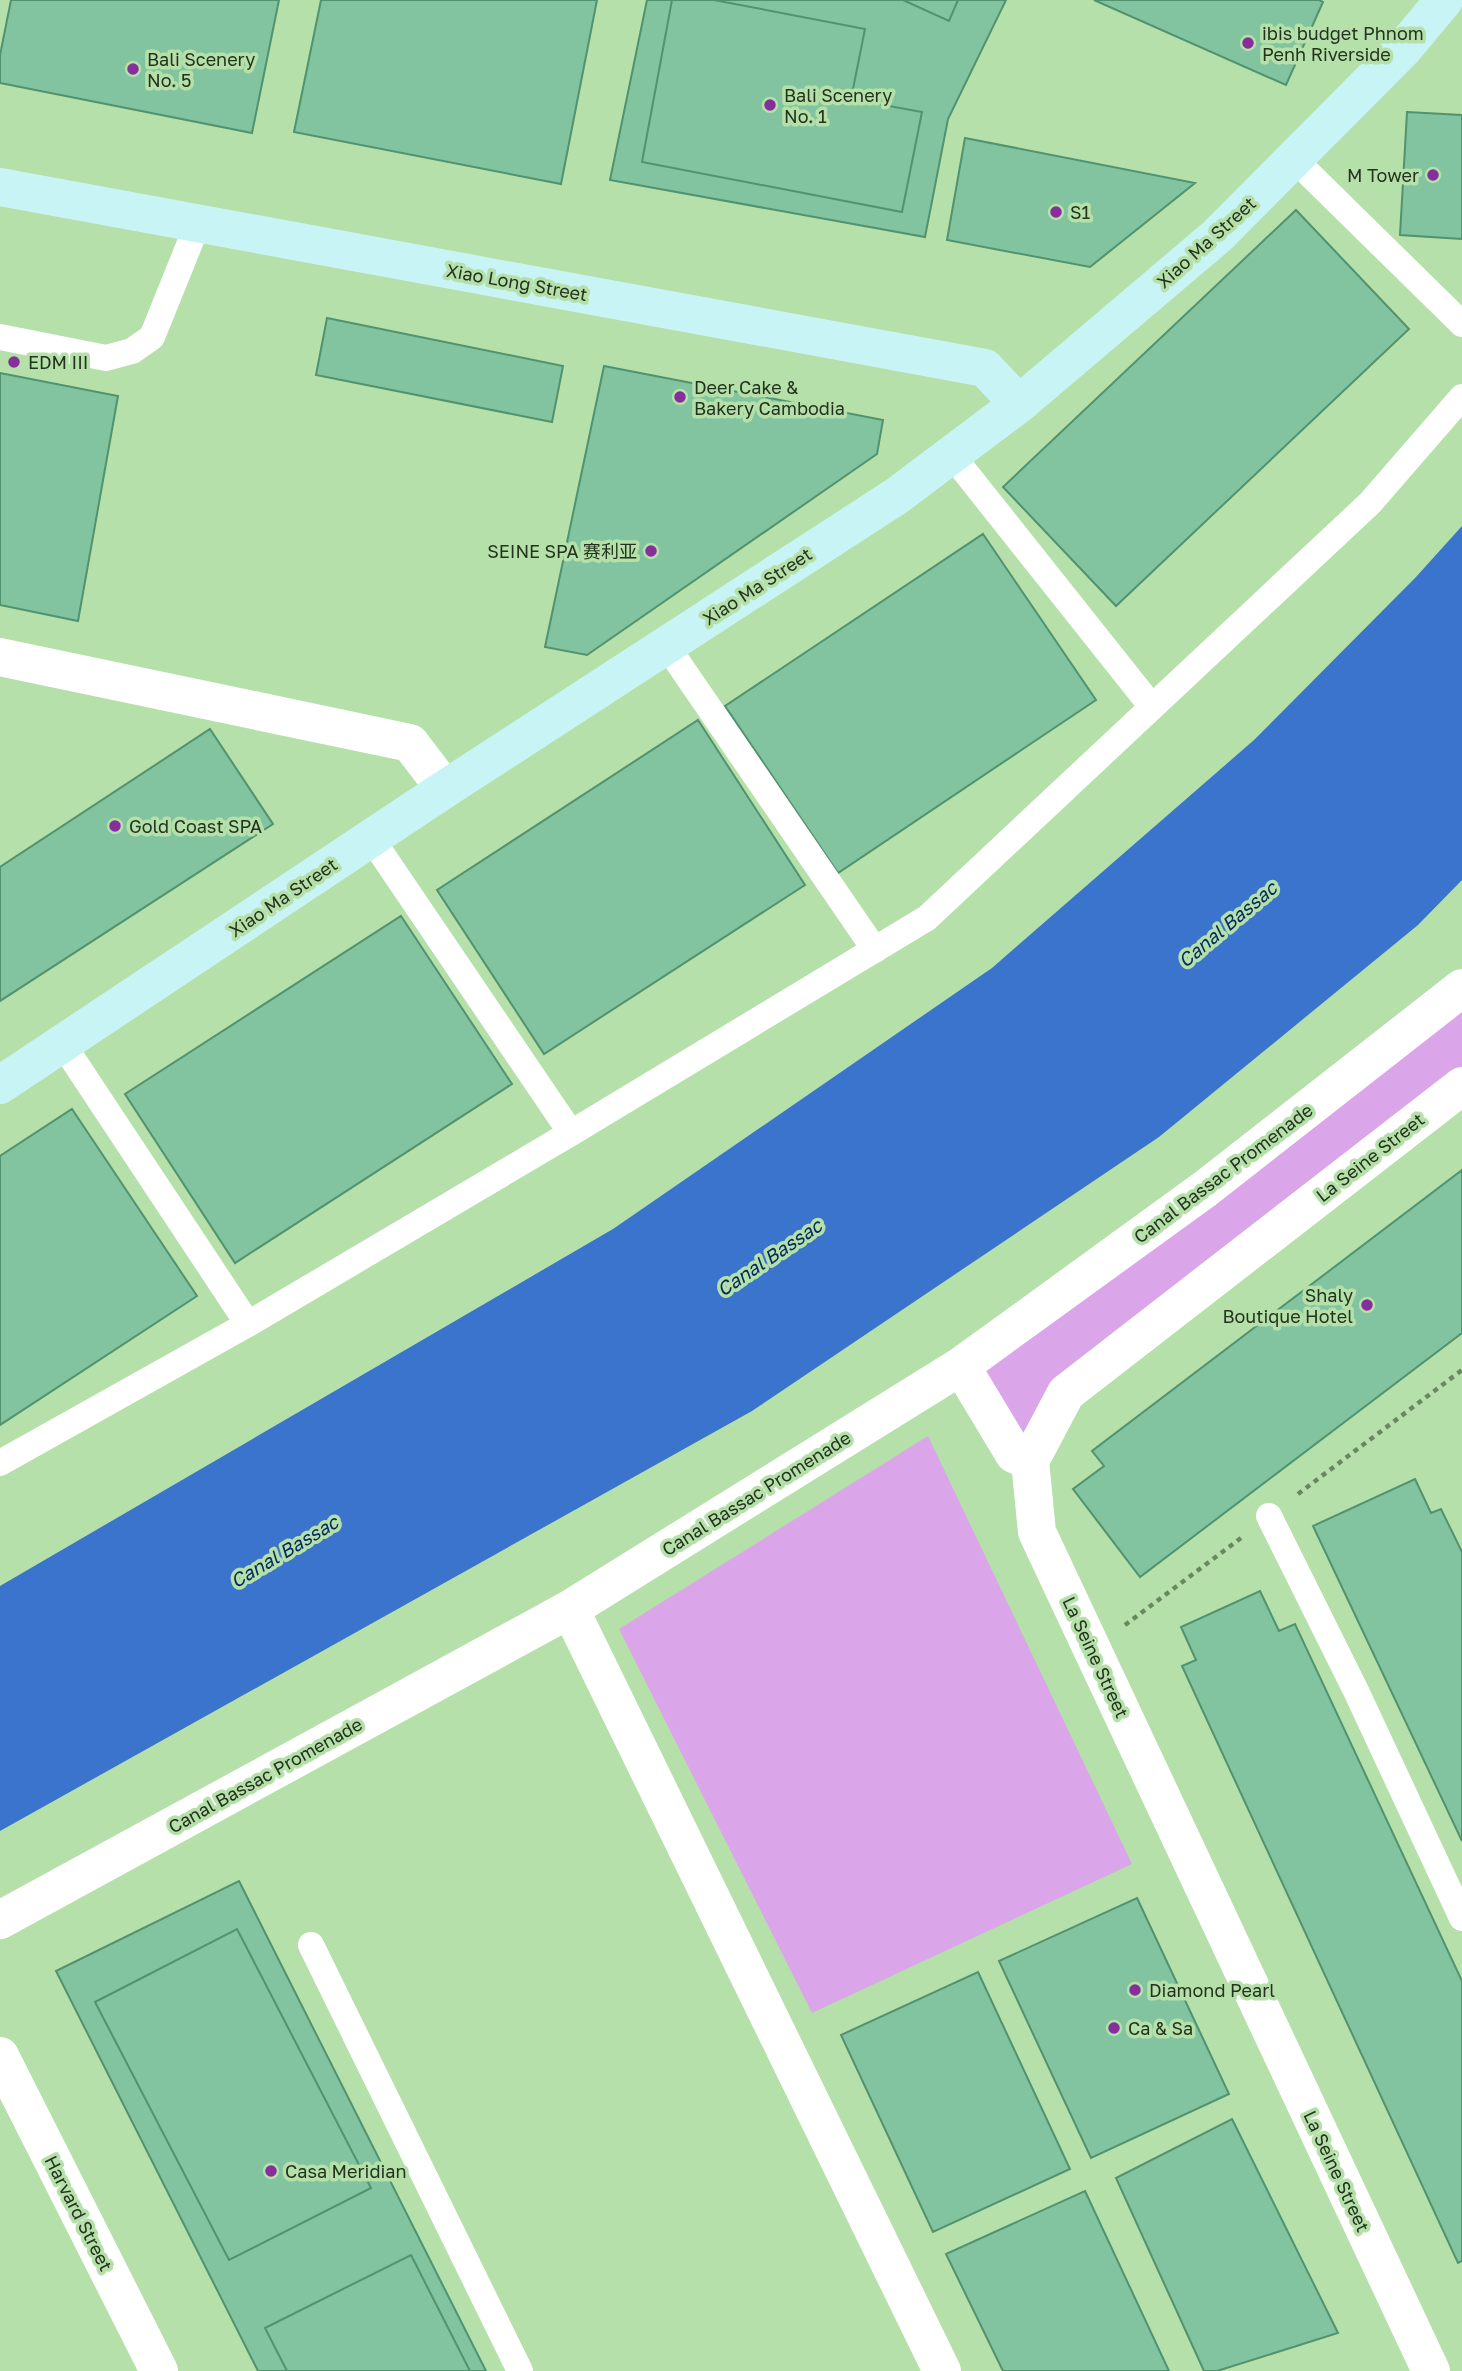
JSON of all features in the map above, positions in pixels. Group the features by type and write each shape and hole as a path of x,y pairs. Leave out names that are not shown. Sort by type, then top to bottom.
{"main road":[{"name":"Xiao Ma Street","path":"0,1085 445,789 898,495 1019,404 1217,236 1404,48 1444,0"},
{"name":"Xiao Long Street","path":"0,187 985,368 1019,404"}],"street":[{"path":"0,657 410,743 445,789"},
{"name":"Canal Bassac Promenade","path":"0,1920 570,1609 961,1366 1205,1189 1462,988"},
{"name":"La Seine Street","path":"1431,2371 1037,1532 1030,1461 1066,1393 1462,1086"},
{"path":"961,1366 1014,1454 1030,1461"},
{"path":"570,1609 942,2371"},
{"name":"Harvard Street","path":"0,2056 159,2371"}],"lane":[{"path":"1294,159 1462,324"},
{"path":"0,337 106,358 132,351 152,337 198,223"},
{"path":"0,1463 248,1324 927,918 1370,503 1462,397"},
{"path":"951,454 1152,707"},
{"path":"666,645 875,950"},
{"path":"371,838 571,1133"},
{"path":"62,1043 248,1324"},
{"path":"1269,1516 1357,1693 1462,1917"},
{"path":"311,1945 520,2371"}],"shaded area":[{"path":"1462,988 1462,1086 1066,1393 1030,1461 961,1366"},
{"path":"928,1436 1132,1864 812,2013 619,1629"}],"water":[{"name":"Canal Bassac","path":"1462,526 1462,880 1418,925 1159,1137 752,1411 0,1831 0,1586 613,1229 992,968 1254,740 1416,577"}],"building":[{"name":"Bali Scenery No. 5","path":"11,0 279,0 252,133 0,83 0,55"},
{"path":"321,0 597,0 561,184 294,132"},
{"path":"647,0 1006,0 948,119 925,237 610,180"},
{"name":"Bali Scenery No. 1","path":"672,0 714,0 865,29 851,99 922,112 902,212 642,162"},
{"path":"903,0 958,0 949,21"},
{"name":"ibis budget Phnom Penh Riverside","path":"1094,0 1319,0 1323,2 1286,85"},
{"name":"M Tower","path":"1407,112 1462,115 1462,239 1400,235"},
{"name":"S1","path":"965,138 1195,183 1090,267 947,240"},
{"path":"1296,210 1409,329 1116,606 1003,487"},
{"path":"327,318 563,366 552,422 316,375"},
{"name":"SEINE SPA 赛利亚","path":"604,366 883,420 877,454 587,655 545,647"},
{"path":"0,373 118,396 78,621 0,605"},
{"path":"983,534 1096,700 838,873 725,706"},
{"path":"698,720 805,885 544,1054 437,890"},
{"path":"210,729 273,824 0,1001 0,867"},
{"path":"401,916 512,1084 235,1263 125,1094"},
{"path":"72,1109 197,1296 0,1425 0,1156"},
{"path":"1462,1170 1462,1333 1140,1577 1073,1489 1104,1466 1092,1451"},
{"path":"1415,1479 1431,1513 1441,1509 1462,1552 1462,1841 1313,1526"},
{"path":"1260,1591 1279,1631 1295,1624 1462,1981 1462,2261 1458,2263 1182,1666 1196,1660 1181,1627"},
{"name":"Casa Meridian","path":"239,1881 486,2371 258,2371 56,1971"},
{"name":"Ca & Sa","path":"1137,1898 1229,2094 1091,2158 999,1961"},
{"path":"237,1929 371,2188 229,2260 95,2002"},
{"path":"978,1972 1070,2169 933,2232 841,2035"},
{"path":"1232,2119 1338,2333 1217,2371 1204,2371 1116,2178"},
{"path":"1085,2191 1169,2371 1003,2371 946,2254"},
{"path":"411,2255 470,2371 287,2371 265,2328"}],"place":[{"name":"ibis budget Phnom Penh Riverside","path":"1248,43"},
{"name":"Bali Scenery No. 5","path":"133,69"},
{"name":"Bali Scenery No. 1","path":"770,105"},
{"name":"M Tower","path":"1433,175"},
{"name":"S1","path":"1056,212"},
{"name":"EDM III","path":"14,362"},
{"name":"Deer Cake & Bakery Cambodia","path":"680,397"},
{"name":"SEINE SPA 赛利亚","path":"651,551"},
{"name":"Gold Coast SPA","path":"115,826"},
{"name":"Shaly Boutique Hotel","path":"1367,1305"},
{"name":"Diamond Pearl","path":"1135,1990"},
{"name":"Ca & Sa","path":"1114,2028"},
{"name":"Casa Meridian","path":"271,2171"}]}
